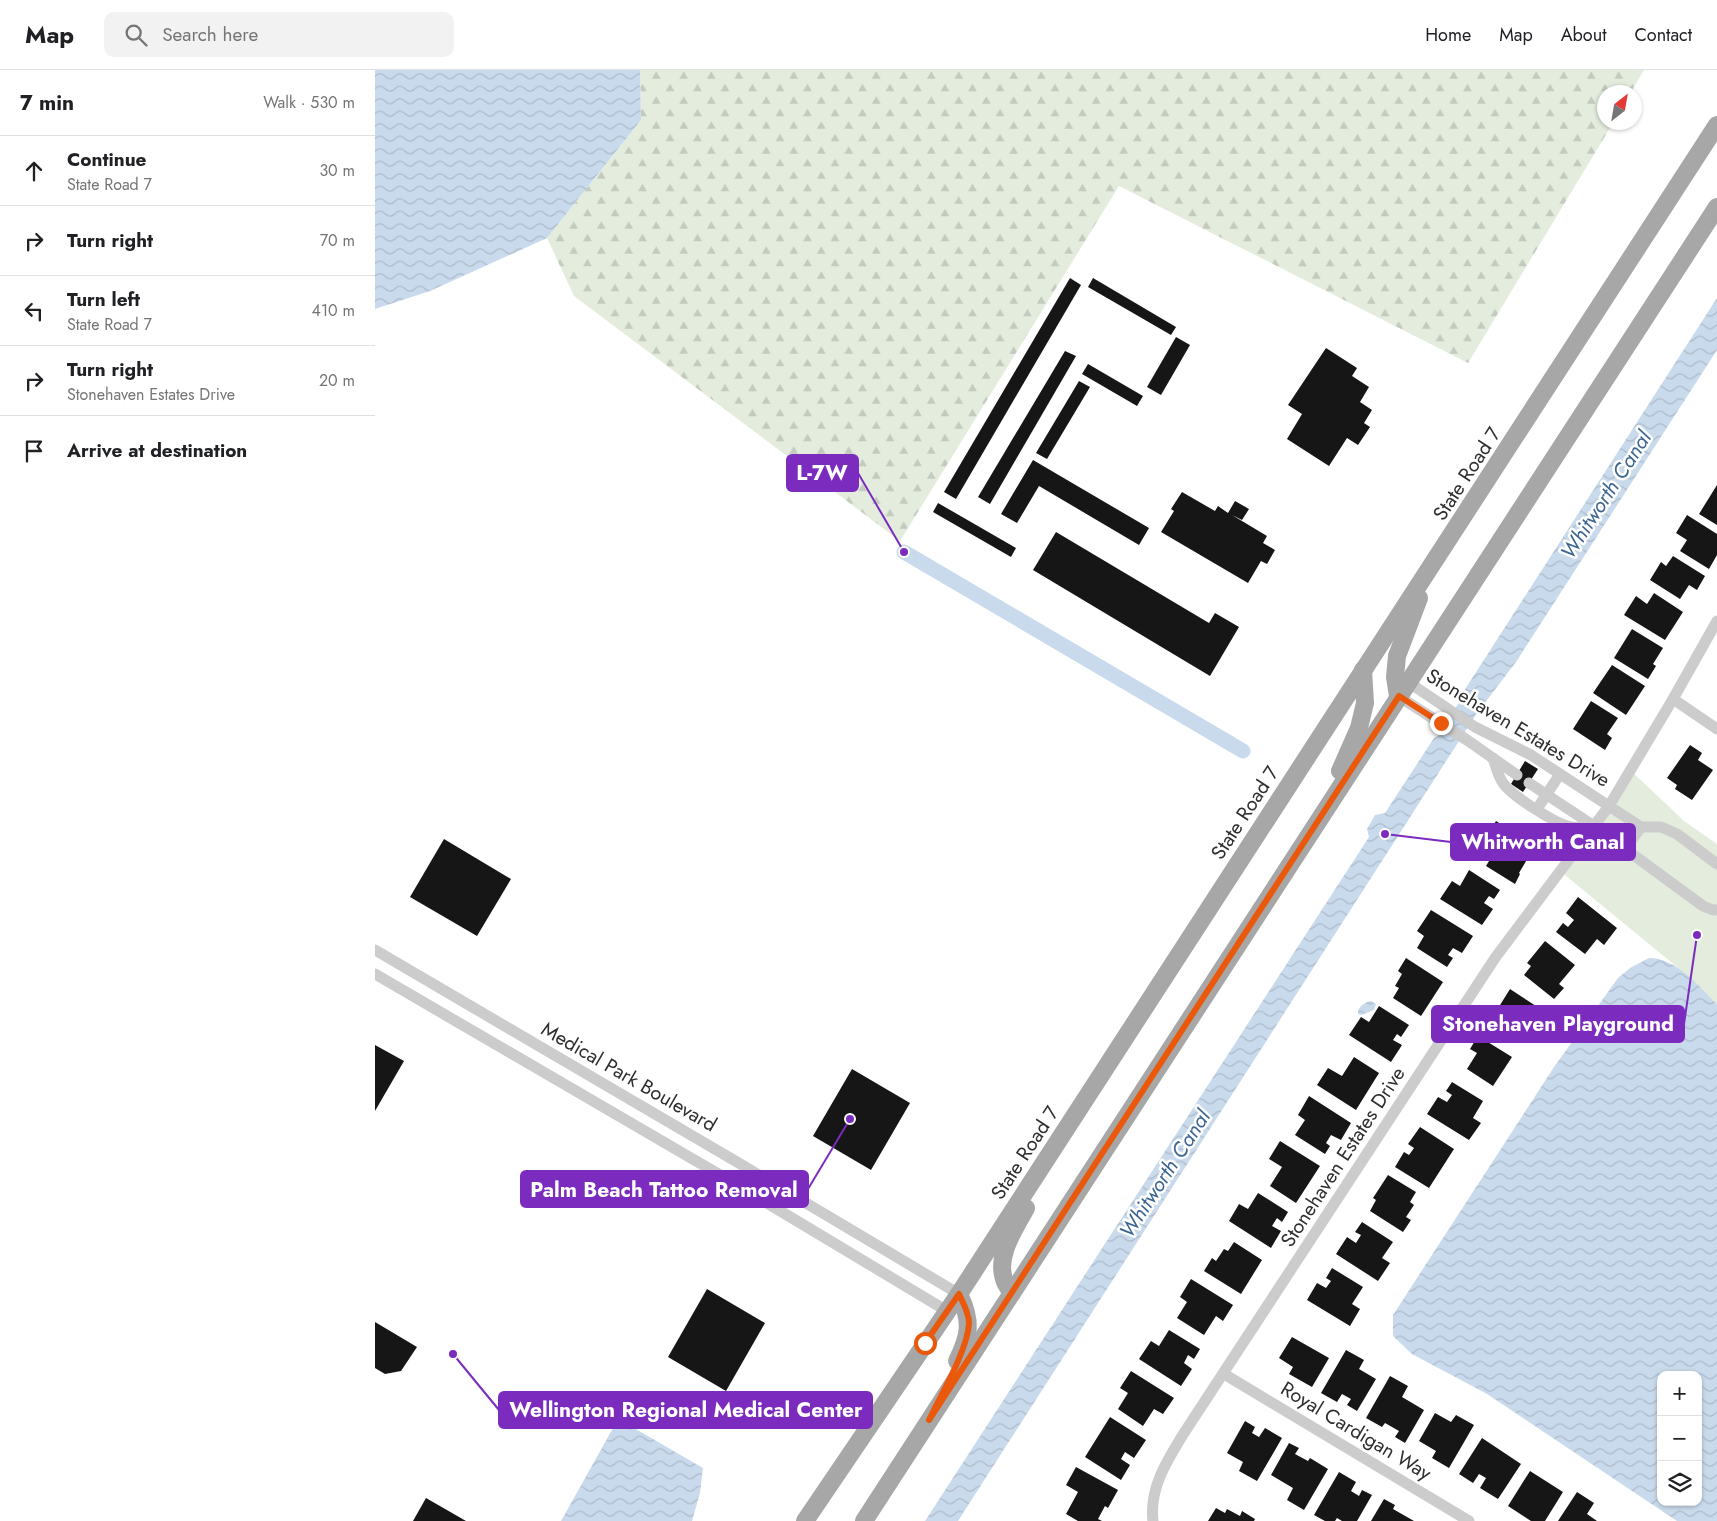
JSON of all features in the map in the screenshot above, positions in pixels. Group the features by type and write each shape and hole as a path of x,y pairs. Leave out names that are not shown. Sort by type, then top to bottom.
{"main road":[{"name":"State Road 7","path":"805,1521 959,1294 1717,125"},
{"path":"864,1521 1717,207"},
{"path":"1403,689 1395,677 1397,656 1432,565"},
{"path":"1316,824 1359,728 1365,703 1363,670"},
{"path":"1012,1293 1004,1281 1001,1266 1007,1246 1062,1133"},
{"path":"929,1420 966,1342 969,1322 966,1308 959,1294"}],"street":[{"name":"Stonehaven Estates Drive","path":"1153,1521 1151,1509 1153,1495 1165,1464 1495,958 1609,806 1717,621"},
{"name":"Stonehaven Estates Drive","path":"1403,689 1449,710 1475,727 1531,755 1609,806"},
{"name":"Stonehaven Estates Drive","path":"1403,689 1441,723 1517,775"},
{"path":"1673,699 1717,729"},
{"name":"Stonehaven Estates Drive","path":"1493,758 1499,776 1511,792 1568,827 1583,828 1594,826"},
{"path":"1537,809 1560,774"},
{"name":"Stonehaven Estates Drive","path":"1529,783 1594,826"},
{"path":"1609,806 1641,827 1661,828 1677,834 1717,864"},
{"path":"1594,826 1703,906 1717,910"},
{"path":"1625,849 1641,827"},
{"name":"Medical Park Boulevard","path":"375,950 959,1294"},
{"name":"Medical Park Boulevard","path":"375,974 947,1311"},
{"path":"853,1255 863,1237"},
{"name":"Royal Cardigan Way","path":"1224,1374 1469,1521"}],"green space":[{"path":"640,70 1644,70 1635,85 1597,85 1597,130 1609,130 1468,363 1119,186 900,541 574,296 547,238 641,120"},
{"path":"1630,770 1684,821 1717,844 1717,1004 1688,976 1560,871"}],"water":[{"path":"375,70 640,70 641,120 547,238 430,291 375,309"},
{"path":"1717,298 1717,350 1516,662 1477,713 958,1521 925,1521 1369,837 1367,829 1375,815 1385,813 1434,738 1438,736 1460,701 1460,697"},
{"path":"1649,958 1659,959 1686,974 1717,1004 1717,1521 1677,1521 1487,1394 1412,1354 1393,1336 1393,1315 1554,1067 1618,978 1630,968"},
{"path":"1371,1001 1376,1004 1374,1010 1361,1015 1358,1014 1362,1005"},
{"path":"622,1421 703,1468 700,1493 692,1521 561,1521 612,1430"}],"building":[{"path":"1070,278 1081,285 956,499 944,492"},
{"path":"1093,278 1176,327 1171,335 1088,287"},
{"path":"1176,337 1190,345 1161,395 1147,387"},
{"path":"1326,348 1357,368 1352,376 1369,387 1360,402 1372,410 1364,423 1370,427 1358,445 1347,438 1329,466 1287,439 1302,414 1288,405"},
{"path":"1065,351 1076,356 990,504 978,497"},
{"path":"1088,364 1143,396 1137,406 1082,374"},
{"path":"1079,381 1090,387 1047,459 1036,453"},
{"path":"1033,460 1149,528 1139,545 1039,486 1017,523 1001,514"},
{"path":"1717,485 1717,525 1699,514"},
{"path":"1182,492 1215,511 1218,506 1228,513 1235,501 1249,509 1242,520 1232,515 1267,536 1263,543 1275,550 1267,564 1261,561 1248,583 1161,532 1174,511 1171,509"},
{"path":"938,503 1016,548 1011,557 933,512"},
{"path":"1687,515 1717,534 1717,555 1709,569 1680,551 1687,540 1676,533"},
{"path":"1056,532 1209,623 1215,613 1239,627 1210,676 1033,570"},
{"path":"1673,556 1705,576 1697,590 1689,585 1680,599 1650,580 1661,562 1666,566"},
{"path":"1654,593 1683,612 1665,640 1624,615 1636,596 1647,604"},
{"path":"1632,629 1663,648 1653,664 1656,666 1648,679 1614,658"},
{"path":"1612,665 1645,686 1626,715 1593,693"},
{"path":"1591,701 1618,718 1607,734 1612,738 1605,750 1573,729"},
{"path":"1690,745 1702,753 1698,760 1713,770 1692,800 1675,789 1677,785 1667,778"},
{"path":"1525,761 1538,769 1523,792 1511,784"},
{"path":"1496,821 1535,846 1519,873 1515,884 1486,866 1498,846 1486,838"},
{"path":"444,839 511,879 477,936 410,897"},
{"path":"1469,870 1500,890 1494,899 1489,896 1484,903 1493,909 1482,925 1440,899 1452,881 1460,886"},
{"path":"1578,897 1617,928 1604,945 1597,939 1585,954 1556,932 1563,923 1568,927 1574,920 1566,913"},
{"path":"1431,910 1473,936 1462,953 1453,948 1448,955 1453,958 1447,967 1417,948 1424,936 1417,931"},
{"path":"1545,941 1575,965 1559,984 1564,988 1554,999 1524,975 1531,966 1527,963"},
{"path":"1406,958 1443,982 1421,1016 1393,998 1399,988 1395,986 1402,974 1398,971"},
{"path":"1510,989 1539,1008 1533,1019 1543,1025 1532,1043 1492,1018"},
{"path":"1379,1006 1409,1025 1401,1037 1397,1034 1393,1040 1402,1045 1391,1062 1349,1035 1361,1017 1369,1022"},
{"path":"1478,1036 1512,1057 1493,1086 1467,1069 1477,1053 1470,1049"},
{"path":"375,1045 404,1061 375,1111"},
{"path":"1354,1057 1379,1073 1356,1110 1317,1085 1328,1068 1342,1076"},
{"path":"852,1069 910,1103 871,1170 813,1136"},
{"path":"1452,1082 1483,1101 1473,1118 1481,1123 1469,1140 1427,1114 1438,1097 1447,1102 1452,1095 1446,1091"},
{"path":"1309,1096 1351,1123 1341,1140 1331,1135 1326,1143 1330,1146 1325,1154 1295,1135 1305,1120 1298,1115"},
{"path":"1420,1127 1454,1149 1429,1188 1395,1167 1404,1152 1409,1155 1414,1148 1408,1144"},
{"path":"1280,1141 1320,1166 1296,1203 1270,1186 1282,1167 1269,1159"},
{"path":"1388,1175 1416,1192 1410,1202 1414,1205 1406,1217 1411,1220 1403,1232 1370,1211 1376,1200 1373,1198"},
{"path":"1258,1193 1288,1212 1282,1222 1277,1218 1272,1226 1281,1231 1271,1248 1229,1221 1239,1204 1248,1209"},
{"path":"1362,1222 1393,1242 1382,1258 1390,1263 1378,1281 1336,1254 1347,1237 1356,1243 1361,1235 1355,1232"},
{"path":"1234,1242 1262,1260 1241,1294 1204,1271 1212,1258 1216,1261 1224,1249 1228,1251"},
{"path":"1332,1268 1363,1287 1352,1304 1360,1309 1350,1326 1307,1300 1317,1283 1326,1288 1331,1281 1326,1278"},
{"path":"1191,1279 1233,1305 1223,1321 1216,1316 1204,1335 1177,1318 1187,1302 1180,1297"},
{"path":"707,1289 765,1323 726,1391 668,1357"},
{"path":"375,1322 417,1347 401,1371 385,1374 375,1368"},
{"path":"1169,1330 1200,1349 1194,1359 1188,1355 1184,1363 1192,1369 1181,1386 1139,1359 1151,1341 1159,1346"},
{"path":"1292,1337 1329,1358 1312,1387 1289,1374 1293,1367 1279,1358"},
{"path":"1346,1350 1364,1360 1359,1369 1376,1379 1357,1411 1347,1405 1351,1399 1342,1394 1337,1402 1321,1393"},
{"path":"1131,1371 1174,1398 1163,1414 1154,1409 1143,1426 1118,1409 1128,1393 1120,1388"},
{"path":"1390,1376 1408,1386 1402,1397 1424,1410 1405,1443 1395,1437 1399,1431 1385,1423 1382,1427 1366,1418"},
{"path":"1435,1413 1451,1422 1456,1415 1474,1425 1449,1468 1432,1458 1436,1451 1419,1441"},
{"path":"1110,1417 1146,1440 1134,1458 1125,1452 1121,1459 1130,1465 1121,1480 1085,1457"},
{"path":"1245,1421 1255,1427 1252,1433 1259,1437 1265,1428 1282,1438 1257,1481 1239,1471 1243,1462 1227,1453"},
{"path":"1482,1438 1521,1464 1498,1499 1480,1488 1486,1478 1479,1474 1473,1483 1459,1474"},
{"path":"1289,1443 1299,1448 1295,1454 1308,1461 1310,1458 1328,1469 1304,1510 1287,1500 1293,1488 1271,1475"},
{"path":"1076,1467 1118,1490 1108,1508 1105,1506 1098,1519 1102,1521 1078,1521 1066,1514 1078,1492 1066,1485"},
{"path":"1530,1471 1563,1492 1545,1521 1531,1521 1508,1506"},
{"path":"1339,1472 1356,1482 1351,1491 1359,1496 1362,1490 1372,1495 1357,1521 1342,1521 1337,1518 1335,1521 1325,1521 1314,1515"},
{"path":"1577,1492 1594,1503 1587,1514 1597,1521 1558,1521"},
{"path":"426,1498 466,1521 413,1521"},
{"path":"1384,1499 1395,1505 1393,1509 1414,1521 1371,1521"},
{"path":"1216,1508 1225,1513 1227,1509 1240,1516 1242,1511 1255,1519 1254,1521 1208,1521"}],"waterway":[{"path":"904,552 1243,751"}],"place":[{"name":"L-7W","path":"904,552"},
{"name":"Whitworth Canal","path":"1385,834"},
{"name":"Stonehaven Playground","path":"1697,935"},
{"name":"Palm Beach Tattoo Removal","path":"850,1119"},
{"name":"Wellington Regional Medical Center","path":"453,1354"}],"route":[{"path":"925,1343 959,1294 966,1308 969,1322 966,1342 929,1420 1399,696 1441,723"}]}
